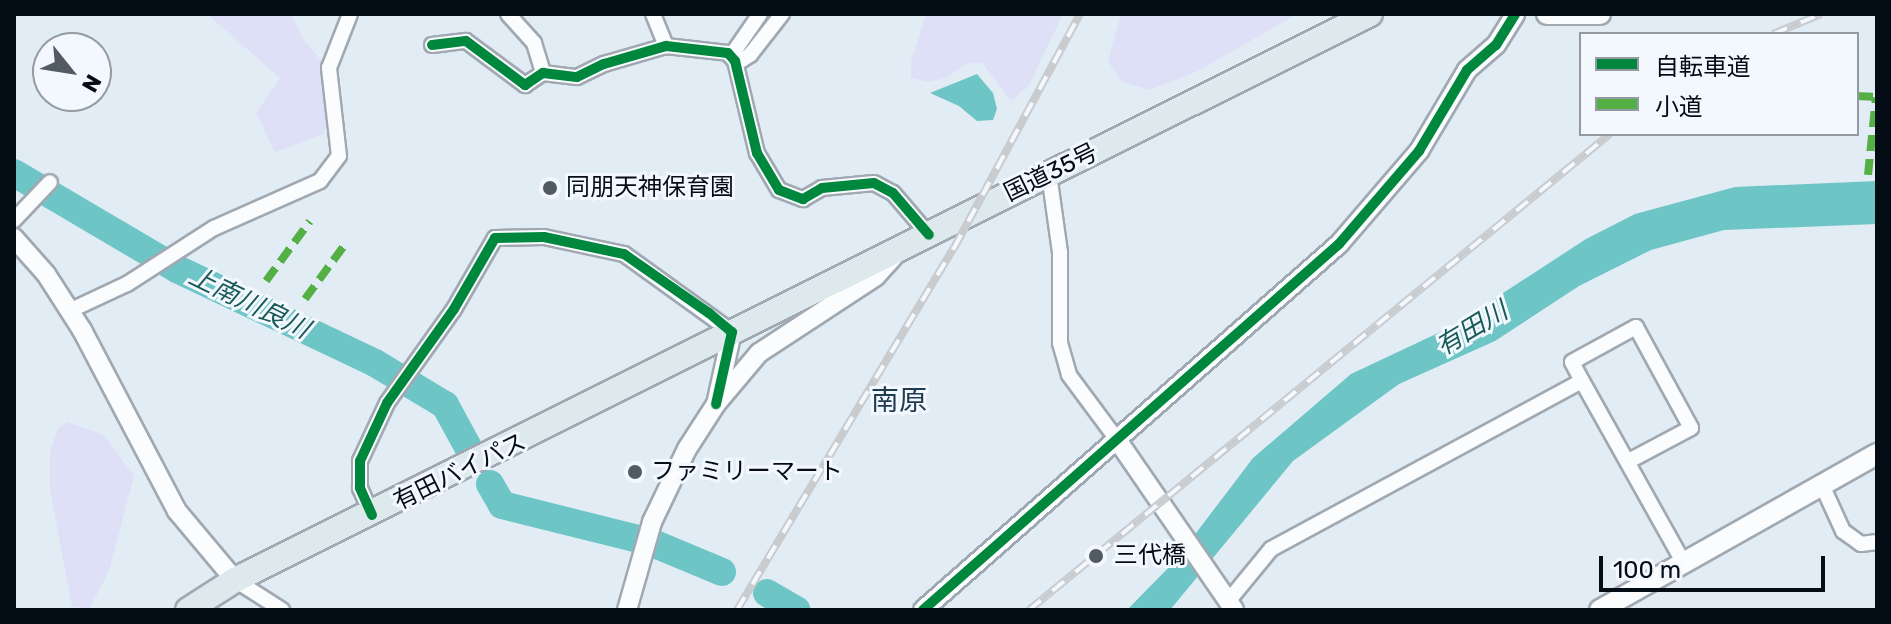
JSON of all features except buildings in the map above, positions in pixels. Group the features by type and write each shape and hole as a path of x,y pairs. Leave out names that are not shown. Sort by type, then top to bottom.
{"highway":[{"name":"国道35号","path":"732,332 1370,14"},
{"name":"有田バイパス","path":"188,610 235,580 372,515 732,332"}],"main road":[{"path":"1547,14 1600,14"},
{"path":"1600,610 1877,454"}],"street":[{"path":"69,311 127,284 191,243 273,197 320,181 339,156 329,68 350,14"},
{"path":"508,14 534,43 543,73"},
{"path":"653,14 666,46"},
{"path":"760,14 733,60 757,153 779,190 803,199 822,188 874,183 893,193 929,235"},
{"path":"432,45 466,41 525,85 543,73 577,77 604,64 666,46 733,60 750,55 782,14"},
{"path":"923,610 1118,441 1374,208 1419,151 1467,70 1496,45 1515,14"},
{"path":"1049,174 1060,252 1060,343 1075,384 1175,518 1228,597 1271,549 1582,381"},
{"path":"14,220 50,182"},
{"path":"372,515 360,488 360,461 387,403 454,309 495,238 544,237 624,254 732,332 716,404"},
{"path":"14,238 69,311 177,511 235,580 282,610"},
{"path":"627,610 652,522 687,449 716,404 759,353 876,276 898,251"},
{"path":"1627,462 1691,428 1636,327 1572,362 1582,381 1627,462 1683,562"},
{"path":"1822,485 1843,531 1861,544 1877,542"}],"shaded area":[{"path":"207,14 291,14 305,42 335,76 324,134 275,152 256,113 280,78"},
{"path":"926,14 1063,14 1029,85 1011,101 982,62 966,64 946,78 928,82 911,78 911,62"},
{"path":"1121,14 1297,14 1198,71 1150,90 1123,82 1108,62"},
{"path":"67,422 104,435 134,476 109,571 89,609 72,606 50,490 50,452 58,428"}],"water":[{"path":"977,74 993,93 997,109 993,120 977,121 959,106 930,93"},
{"name":"有田川","path":"1877,181 1877,224 1724,230 1651,250 1579,286 1495,341 1399,384 1293,461 1170,610 1127,610 1174,562 1253,458 1351,374 1451,327 1586,239 1635,214 1735,187"}],"waterway":[{"name":"上南川良川","path":"14,173 177,269 375,363 445,405 468,447"},
{"name":"上南川良川","path":"490,484 502,505 650,542 722,572"},
{"name":"上南川良川","path":"767,593 797,610"}],"railway":[{"path":"737,610 954,248 1080,14"},
{"path":"1778,32 1821,14"},
{"path":"1029,610 1608,136"}],"marked path":[{"path":"1859,96 1877,97"},
{"path":"1868,175 1876,97"},
{"path":"266,281 310,221"},
{"path":"305,299 346,243"}],"cycle path":[{"path":"923,610 1339,244 1419,151 1467,70 1496,45 1515,14"},
{"path":"432,45 466,41 525,85 543,73 577,77 604,64 666,46 728,53 735,61 757,153 779,190 803,199 822,188 874,183 893,193 929,235"},
{"path":"372,515 360,488 360,461 387,403 454,309 495,238 544,237 624,254 709,313 732,332 716,404"}],"place":[{"name":"同朋天神保育園","path":"550,188"},
{"name":"ファミリーマート","path":"635,472"},
{"name":"三代橋","path":"1096,556"}],"district":[{"name":"南原","path":"899,401"}]}
